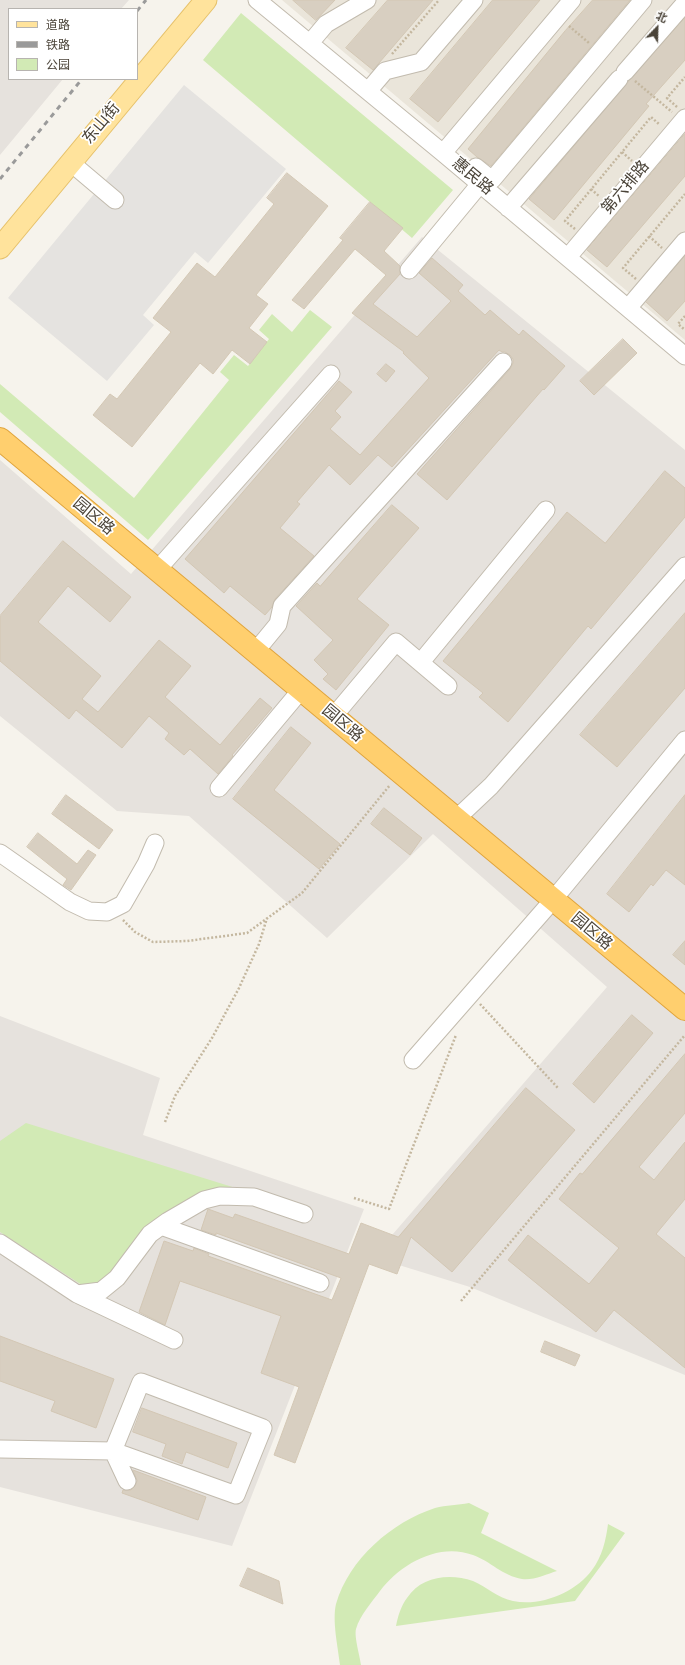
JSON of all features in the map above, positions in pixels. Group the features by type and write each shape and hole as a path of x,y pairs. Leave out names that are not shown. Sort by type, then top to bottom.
{"highway":[{"name":"园区路","path":"0,439 685,1009"}],"main road":[{"name":"东山街","path":"0,248 206,0"}],"street":[{"path":"310,43 326,24 367,0"},
{"path":"368,91 385,71 421,62 474,0"},
{"path":"572,0 446,149 492,180 643,0"},
{"name":"惠民路","path":"260,1 368,91 446,149 480,184 685,356"},
{"path":"508,208 685,3"},
{"name":"第六排路","path":"568,257 671,134 683,114"},
{"path":"70,162 115,200"},
{"path":"409,270 480,184"},
{"path":"628,308 685,241"},
{"path":"255,652 278,624 282,606 503,362"},
{"path":"157,570 331,374"},
{"path":"421,662 546,510"},
{"path":"456,819 491,786 685,566"},
{"path":"334,717 396,642 448,686"},
{"path":"219,788 301,690"},
{"path":"413,1060 553,900 685,740"},
{"path":"0,853 70,902 89,912 108,912 123,904 146,864 155,844"},
{"path":"77,1294 101,1291 117,1278 150,1234 204,1200 220,1196 254,1197 304,1214"},
{"path":"162,1226 320,1283"},
{"path":"0,1243 77,1294 174,1340"},
{"path":"0,1449 113,1451 236,1495 263,1428 141,1382 113,1451 127,1481"}],"path":[{"path":"389,58 439,0"},
{"path":"557,17 599,51"},
{"path":"622,76 663,104"},
{"path":"683,114 667,98 685,77"},
{"path":"585,237 565,221 651,117 671,134"},
{"path":"646,287 623,268 684,196"},
{"path":"685,316 678,324 685,330"},
{"path":"108,912 122,920 135,932 153,942 187,941 247,933 302,893 400,772"},
{"path":"165,1122 175,1096 212,1038 239,988 259,944 268,918"},
{"path":"471,994 558,1088"},
{"path":"354,1198 389,1209 457,1031"},
{"path":"461,1301 685,1034"}],"shaded area":[{"path":"0,0 129,0 122,8 8,8 8,80 62,80 0,155"},
{"path":"282,0 685,0 685,340"},
{"path":"184,85 286,169 208,263 195,252 143,315 154,325 107,381 8,298"},
{"path":"422,237 685,450 685,1375 470,1287 373,1257 607,987 433,834 327,938 189,816 117,811 0,716 0,460 131,574"},
{"path":"0,1016 160,1078 143,1135 364,1209 232,1546 0,1487"}],"green space":[{"path":"241,13 453,190 412,238 203,60"},
{"path":"310,310 332,327 148,540 0,412 0,384 134,498 229,380 220,372 234,355 248,366 269,339 259,330 272,314 292,332"},
{"path":"26,1123 239,1189 199,1197 104,1281 85,1287 0,1232 0,1141"},
{"path":"469,1503 489,1513 481,1533 557,1571 535,1578 522,1579 509,1575 473,1555 460,1552 447,1551 421,1558 409,1564 388,1581 360,1619 356,1629 356,1642 361,1665 340,1665 335,1626 336,1604 342,1588 351,1572 362,1558 374,1544 388,1533 419,1514 439,1507"},
{"path":"608,1524 625,1533 575,1601 396,1626 403,1604 407,1598 420,1585 437,1578 455,1577 473,1581 497,1595 513,1601 535,1602 557,1596 577,1585 592,1570 603,1548"}],"building":[{"path":"293,0 335,0 316,20"},
{"path":"388,0 433,0 373,70 346,48"},
{"path":"493,0 540,0 438,122 410,99"},
{"path":"593,0 630,0 491,166 477,157 468,149 565,31"},
{"path":"685,18 685,60 646,104 649,106 554,220 529,199 629,81"},
{"path":"685,134 685,176 607,267 587,250"},
{"path":"287,173 328,206 256,295 268,304 249,328 267,342 250,364 232,350 213,374 200,363 132,447 93,415 110,394 117,399 171,332 153,318 197,263 215,277 274,204 267,198"},
{"path":"370,202 403,228 384,251 400,266 400,274 373,304 417,337 451,301 419,273 432,258 463,285 458,291 485,315 490,310 519,335 523,330 565,366 544,390 543,389 447,500 417,474 510,369 513,359 505,352 499,350 392,467 378,455 350,485 329,465 297,502 300,504 280,528 314,556 275,599 272,607 265,615 230,586 224,593 185,559 339,381 352,392 335,411 341,417 330,429 360,455 429,378 403,353 404,352 352,313 386,275 355,249 304,309 292,300 343,240 340,238"},
{"path":"685,256 685,301 667,321 646,302"},
{"path":"623,339 637,353 594,395 580,381"},
{"path":"386,364 395,371 386,382 377,374"},
{"path":"665,471 685,488 685,517 591,629 588,626 508,722 479,697 483,693 443,661 567,512 605,543"},
{"path":"392,505 419,528 357,599 389,625 336,690 323,679 328,674 314,660 333,640 296,606 317,583 320,586"},
{"path":"63,541 131,597 110,622 68,586 38,622 101,676 82,699 98,712 159,640 191,666 165,697 220,745 260,698 272,708 218,774 190,749 184,755 165,739 169,733 149,716 122,748 76,710 69,719 0,661 0,616"},
{"path":"685,613 685,688 617,767 580,735"},
{"path":"291,727 311,743 274,790 340,844 319,869 233,799"},
{"path":"66,795 113,830 99,849 52,814"},
{"path":"685,795 685,885 666,870 653,886 651,884 629,912 607,894"},
{"path":"384,808 422,838 410,855 371,824"},
{"path":"38,833 77,864 88,850 96,855 71,890 63,885 67,879 27,847"},
{"path":"685,941 685,965 673,955"},
{"path":"632,1015 653,1033 594,1103 573,1084"},
{"path":"685,1054 685,1113 639,1167 654,1180 685,1142 685,1199 656,1234 685,1258 685,1368 614,1310 596,1332 508,1260 528,1235 589,1284 619,1248 559,1199 580,1173 582,1174"},
{"path":"526,1088 575,1130 452,1272 411,1237 397,1274 369,1264 295,1463 274,1455 299,1387 261,1373 281,1316 180,1281 165,1325 139,1312 164,1241 193,1251 194,1248 209,1254 208,1256 332,1300 341,1278 216,1233 216,1235 201,1230 208,1209 233,1218 235,1214 349,1254 361,1223 398,1237"},
{"path":"0,1336 114,1379 96,1428 51,1411 55,1401 0,1381"},
{"path":"545,1341 580,1355 575,1366 541,1352"},
{"path":"142,1408 237,1443 228,1468 186,1452 182,1464 162,1456 166,1444 133,1432"},
{"path":"133,1470 206,1497 198,1520 122,1493 123,1490 131,1490 135,1486 137,1481"},
{"path":"248,1568 279,1581 283,1604 240,1586"}],"railway":[{"path":"138,10 146,0"},
{"path":"0,179 81,80"}]}
